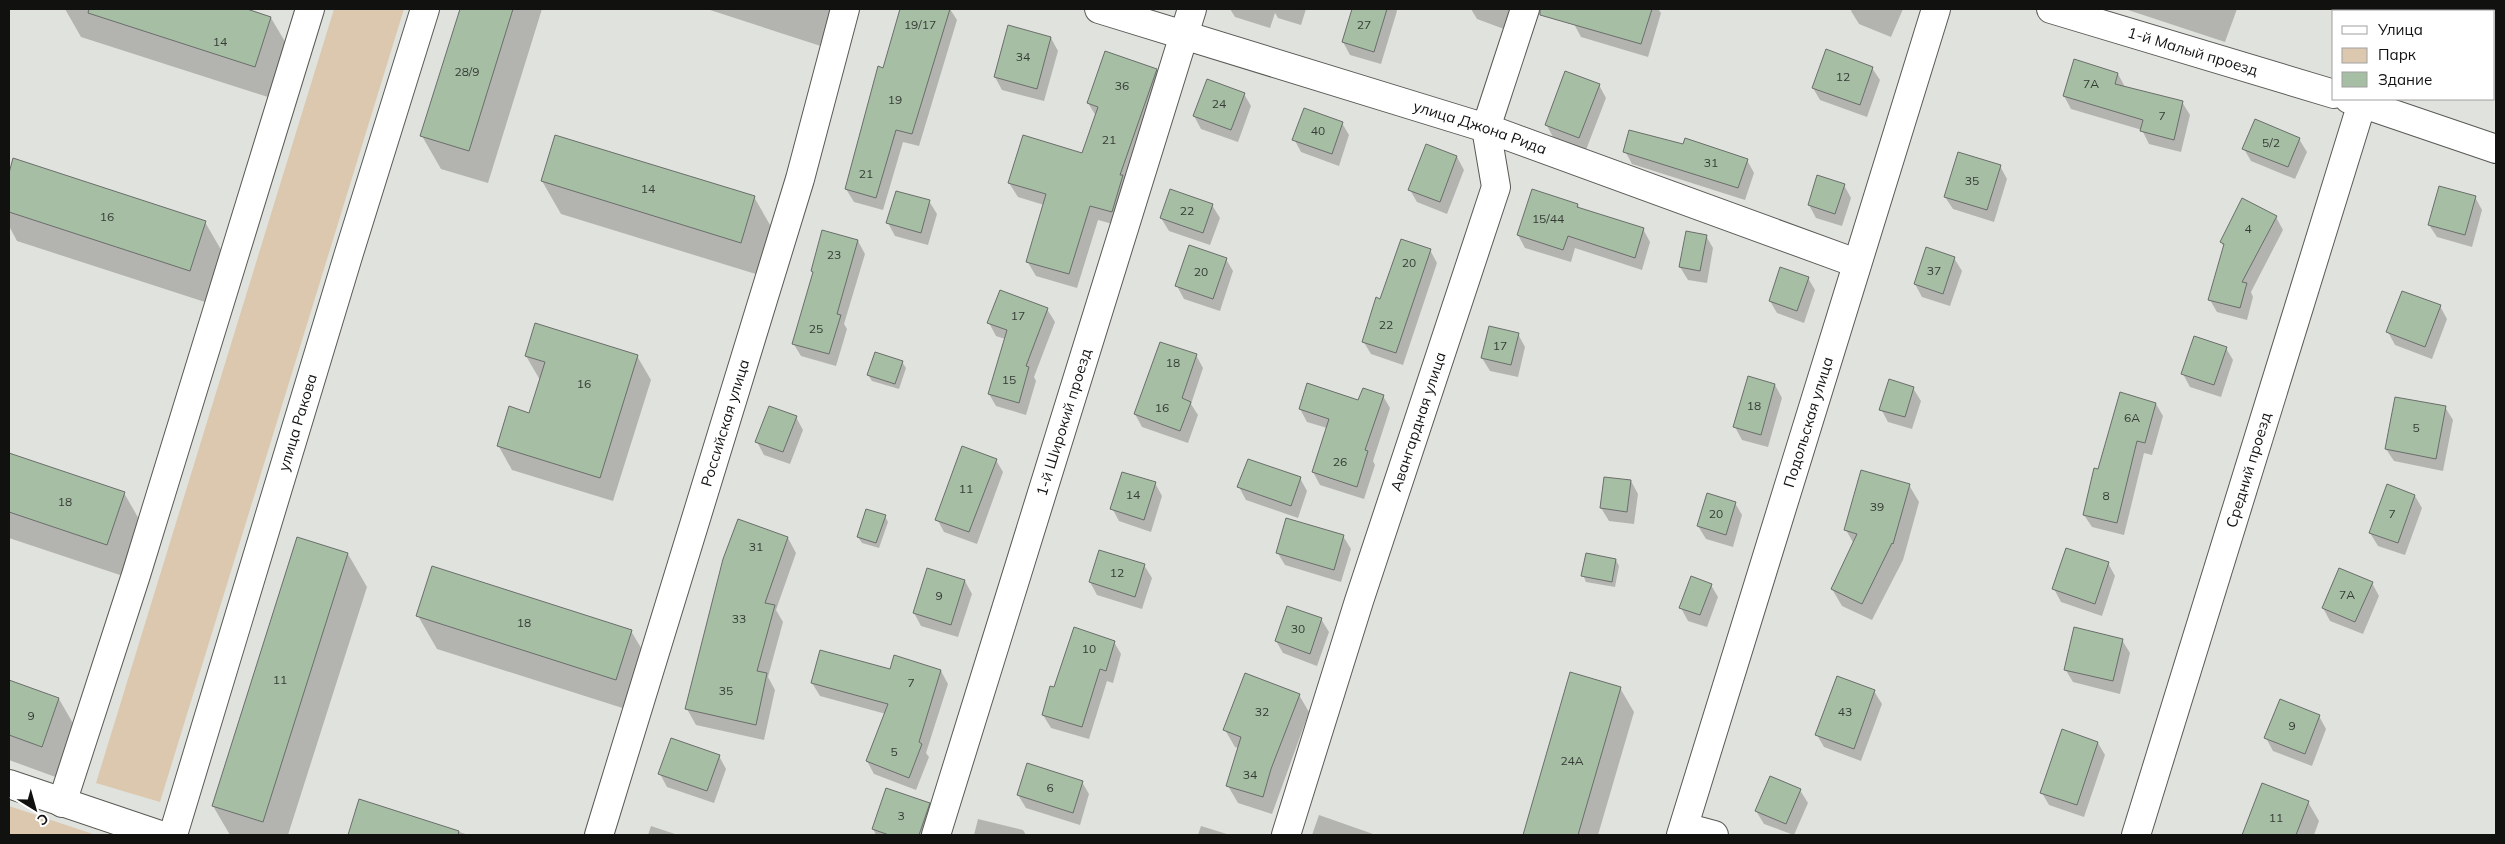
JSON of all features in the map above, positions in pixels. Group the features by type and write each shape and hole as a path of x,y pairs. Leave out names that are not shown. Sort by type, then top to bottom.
{"street":[{"path":"62,803 139,565 310,9"},
{"name":"улица Ракова","path":"173,835 425,9"},
{"name":"Российская улица","path":"599,835 800,179 846,9"},
{"name":"улица Джона Рида","path":"1099,9 1188,21 1856,262"},
{"name":"Авангардная улица","path":"1286,835 1359,601 1496,187 1486,128 1525,9"},
{"name":"Подольская улица","path":"1682,831 1856,262 1936,9"},
{"name":"1-й Малый проезд","path":"2052,9 2332,93"},
{"name":"1-й Широкий проезд","path":"936,835 1188,21"},
{"path":"2356,101 2496,149"},
{"name":"Средний проезд","path":"2136,835 2356,101"},
{"path":"9,784 160,835"},
{"path":"1682,831 1714,835"}],"green space":[{"path":"334,9 404,9 160,802 96,783"},
{"path":"9,806 96,835 9,835"}],"building":[{"path":"89,9 247,9 271,17 255,67 88,13"},
{"path":"460,9 513,9 469,151 420,136"},
{"path":"900,9 950,9 912,134 896,130 876,198 845,189 878,66 883,68"},
{"path":"1352,9 1387,9 1374,52 1342,42"},
{"path":"1540,9 1652,9 1641,44 1540,15"},
{"path":"1008,25 1051,37 1037,89 994,77"},
{"path":"1826,49 1873,67 1860,105 1812,88"},
{"path":"1105,51 1157,69 1120,175 1123,175 1112,212 1090,206 1069,274 1026,262 1046,194 1008,183 1023,135 1082,153 1098,107 1087,103"},
{"path":"2074,59 2118,73 2115,84 2183,101 2174,140 2140,131 2143,120 2063,96"},
{"path":"1565,71 1600,84 1579,138 1545,125"},
{"path":"1207,79 1245,93 1231,130 1193,116"},
{"path":"1304,108 1343,122 1332,154 1292,140"},
{"path":"2255,119 2300,138 2288,167 2242,149"},
{"path":"1629,130 1683,144 1685,138 1748,159 1738,188 1623,152"},
{"path":"555,135 755,196 741,243 541,181"},
{"path":"1426,144 1457,156 1440,202 1408,190"},
{"path":"1958,152 2001,165 1987,210 1944,197"},
{"path":"13,158 206,221 190,271 9,212 9,173"},
{"path":"1817,175 1845,184 1835,214 1808,205"},
{"path":"2439,186 2476,196 2465,235 2428,225"},
{"path":"1170,189 1213,204 1203,233 1160,218"},
{"path":"1532,189 1578,204 1577,207 1644,228 1635,258 1568,236 1563,250 1517,235"},
{"path":"896,191 930,200 921,233 886,223"},
{"path":"2242,198 2277,216 2242,282 2247,283 2240,308 2208,300 2224,244 2220,242"},
{"path":"822,230 858,240 837,314 841,315 829,354 792,344 813,272 811,271"},
{"path":"1686,231 1707,235 1700,271 1679,267"},
{"path":"1401,239 1431,249 1396,353 1362,342 1376,297 1380,299"},
{"path":"1189,245 1227,258 1213,299 1175,286"},
{"path":"1926,247 1955,257 1943,294 1914,284"},
{"path":"1780,267 1809,277 1797,311 1769,301"},
{"path":"1000,290 1048,308 1026,366 1029,367 1019,403 988,394 1007,330 987,323"},
{"path":"2402,291 2441,305 2425,347 2386,332"},
{"path":"535,323 638,355 600,478 497,446 509,406 529,413 545,362 525,356"},
{"path":"1489,326 1519,333 1511,365 1481,358"},
{"path":"2194,336 2227,347 2214,385 2181,374"},
{"path":"1160,342 1197,354 1182,398 1191,402 1180,431 1134,414"},
{"path":"875,352 903,361 895,384 867,375"},
{"path":"1748,376 1775,384 1761,435 1733,427"},
{"path":"1889,379 1914,387 1905,417 1879,410"},
{"path":"1307,383 1358,400 1363,388 1384,395 1365,450 1368,451 1357,487 1312,472 1329,419 1299,409"},
{"path":"2120,392 2156,403 2145,443 2137,441 2117,523 2083,515 2094,468 2098,469"},
{"path":"2395,397 2446,406 2436,459 2385,449"},
{"path":"769,406 797,416 783,452 755,442"},
{"path":"962,446 997,459 969,532 935,520"},
{"path":"9,453 125,492 107,545 9,512"},
{"path":"1248,459 1301,477 1291,506 1237,487"},
{"path":"1861,470 1910,484 1893,544 1862,604 1831,589 1857,534 1844,530"},
{"path":"1122,472 1156,482 1144,520 1110,509"},
{"path":"1604,477 1631,480 1627,512 1600,508"},
{"path":"2387,484 2415,495 2398,543 2369,533"},
{"path":"1707,493 1736,502 1726,535 1697,526"},
{"path":"866,509 886,515 876,543 857,537"},
{"path":"1286,518 1344,535 1334,570 1276,553"},
{"path":"738,519 788,537 765,603 775,605 757,671 767,673 756,725 685,709 723,559"},
{"path":"297,537 348,553 263,822 212,806"},
{"path":"2066,548 2109,562 2095,604 2052,589"},
{"path":"1099,550 1145,564 1135,597 1089,582"},
{"path":"1586,553 1616,559 1612,582 1581,576"},
{"path":"432,566 632,630 616,680 416,616"},
{"path":"927,568 965,580 951,625 913,613"},
{"path":"2339,568 2373,582 2355,622 2322,608"},
{"path":"1691,576 1712,584 1700,615 1679,608"},
{"path":"1287,606 1322,618 1310,654 1275,641"},
{"path":"1074,627 1115,641 1106,671 1100,669 1082,727 1042,715 1050,686 1054,687"},
{"path":"2074,627 2123,639 2113,681 2064,670"},
{"path":"820,650 890,669 894,655 941,670 919,742 922,744 909,778 866,761 888,704 811,683"},
{"path":"1570,672 1621,687 1578,835 1523,835"},
{"path":"1245,673 1300,694 1271,769 1263,797 1226,786 1241,737 1223,730"},
{"path":"1837,676 1875,690 1854,749 1815,735"},
{"path":"9,680 59,698 42,747 9,735"},
{"path":"2280,699 2320,715 2305,754 2264,738"},
{"path":"2062,729 2098,742 2077,805 2040,793"},
{"path":"671,738 720,755 707,791 658,774"},
{"path":"1027,763 1083,781 1073,813 1017,795"},
{"path":"1770,776 1801,789 1786,824 1755,811"},
{"path":"2262,783 2309,801 2296,835 2242,835"},
{"path":"886,788 930,803 919,835 889,835 872,829"},
{"path":"359,799 459,831 458,835 348,835"}]}
